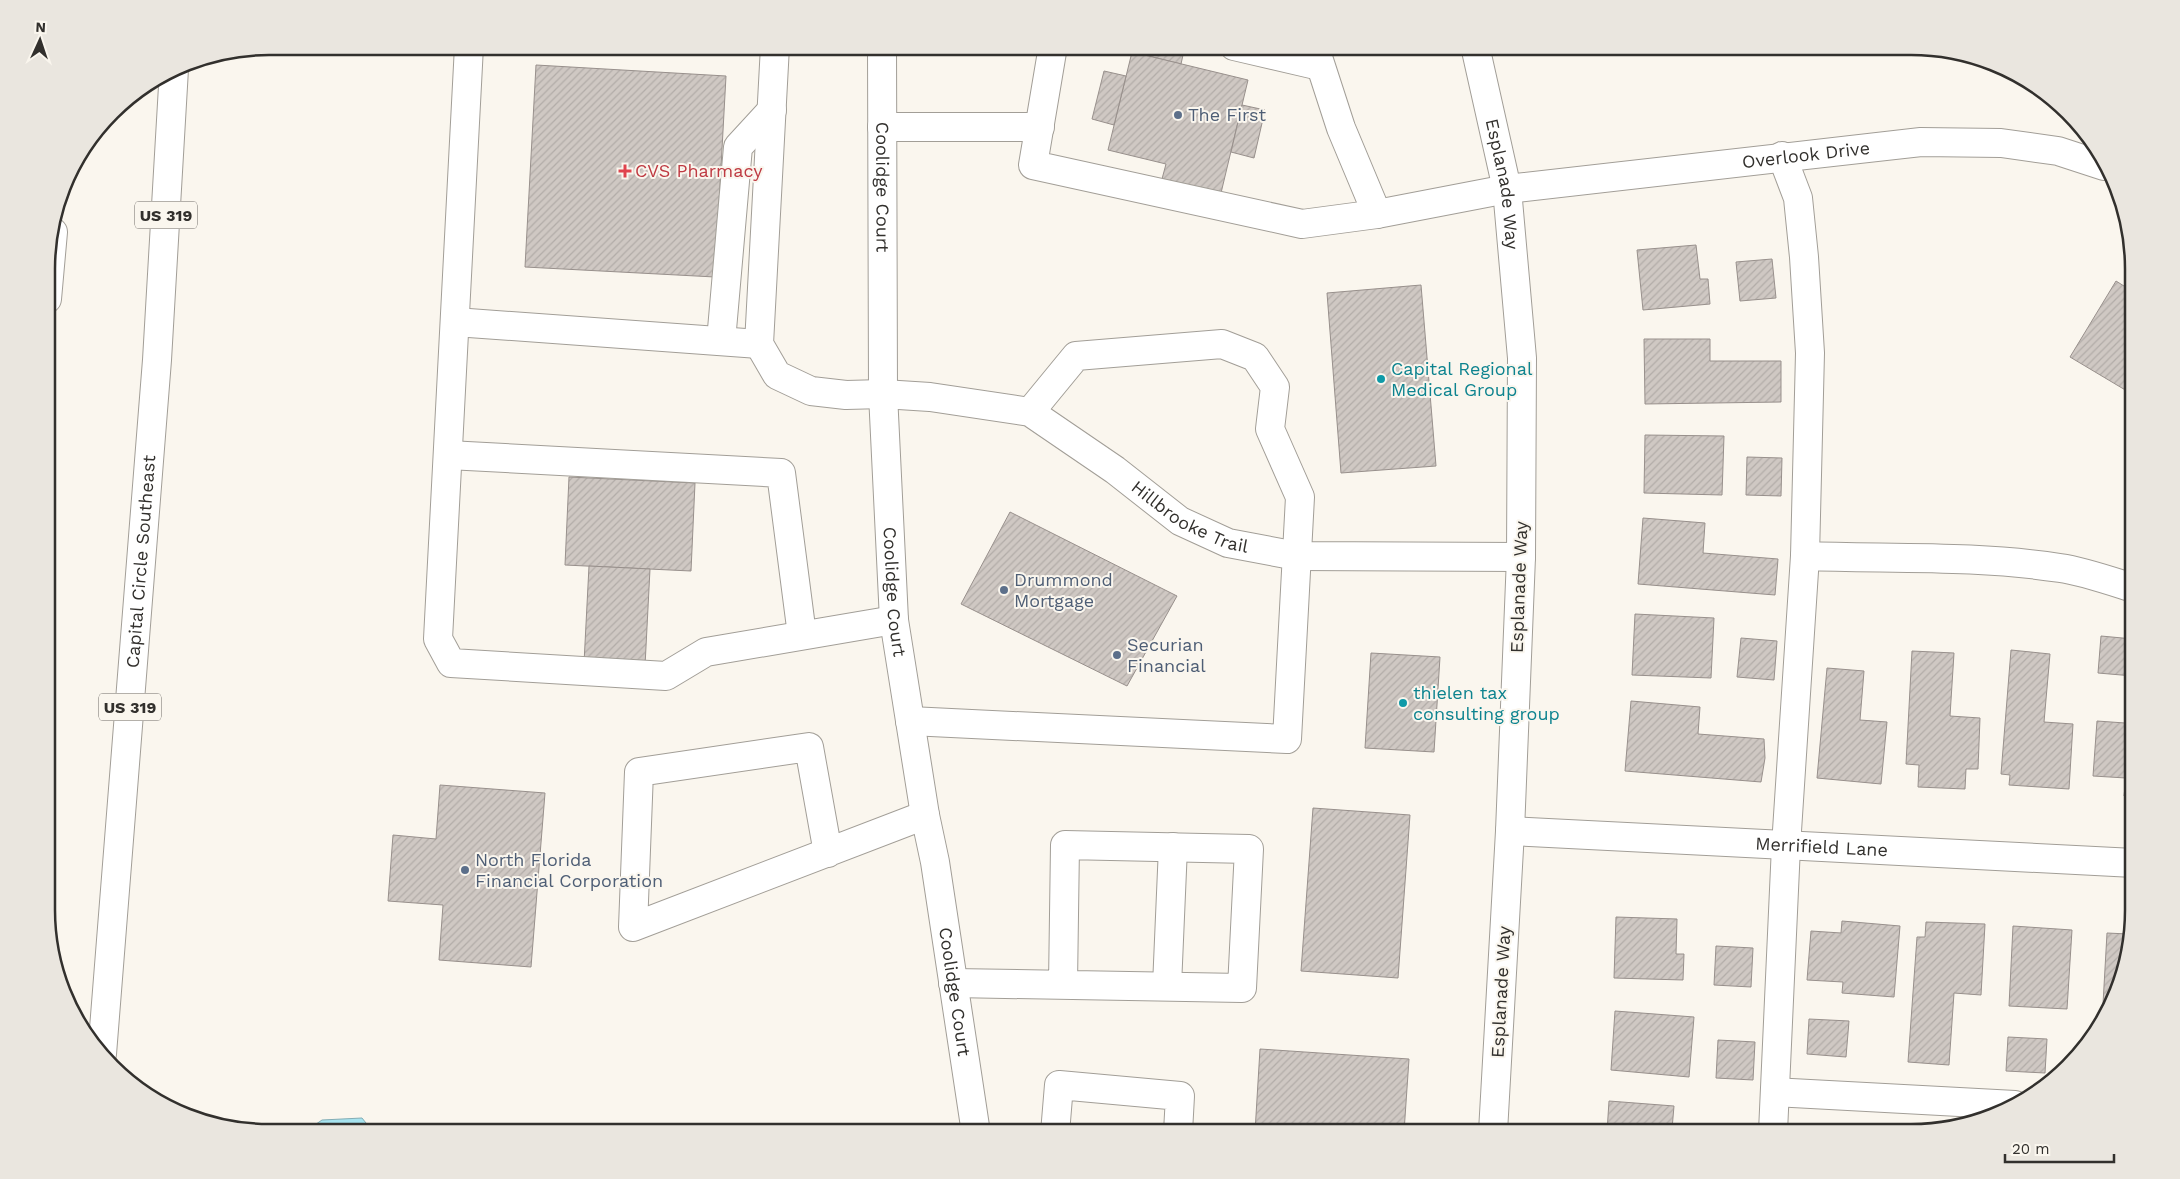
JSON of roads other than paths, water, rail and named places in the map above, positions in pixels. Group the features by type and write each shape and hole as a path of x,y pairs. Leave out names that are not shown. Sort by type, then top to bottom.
{"street":[{"path":"469,55 438,639 451,663 666,676 706,652 894,620"},
{"path":"455,322 760,344 775,55"},
{"name":"Coolidge Court","path":"882,55 883,394 894,620 925,815 935,862 975,1124"},
{"path":"882,128 1040,127 1052,55"},
{"name":"Esplanade Way","path":"1476,55 1507,189 1522,358 1522,557 1510,831 1493,1124"},
{"path":"1316,56 1341,128 1377,214"},
{"name":"Capital Circle Southeast","path":"103,1045 157,360 174,77"},
{"path":"721,341 738,147 772,110"},
{"name":"Overlook Drive","path":"1040,127 1033,165 1302,224 1377,214 1507,189 1782,156 1921,142 2001,143 2058,151 2097,164"},
{"path":"1773,1124 1786,846 1805,556 1810,353 1798,198 1782,156"},
{"name":"Hillbrooke Trail","path":"760,344 777,375 811,391 846,395 883,394 930,397 1030,412 1115,470 1180,521 1228,543 1297,556 1522,557"},
{"path":"910,721 1287,739 1300,497 1270,429 1275,388 1255,357 1222,344 1076,356 1030,412"},
{"path":"448,455 781,473 802,635"},
{"path":"1805,556 1989,561 2034,565 2062,568 2125,586"},
{"path":"828,853 809,747 639,772 633,927 828,853 925,815"},
{"name":"Merrifield Lane","path":"1510,831 2125,863"},
{"path":"953,983 1242,988 1249,849 1065,844 1063,984"},
{"path":"1167,986 1173,847"},
{"path":"1056,1124 1059,1086 1180,1096 1178,1124"},
{"path":"1775,1092 2001,1104"}],"water":[{"path":"362,1118 367,1124 316,1124 322,1120"}],"place":[{"name":"The First","path":"1178,115"},
{"name":"CVS Pharmacy","path":"625,171"},
{"name":"Capital Regional Medical Group","path":"1381,379"},
{"name":"Drummond Mortgage","path":"1004,590"},
{"name":"Securian Financial","path":"1117,655"},
{"name":"thielen tax consulting group","path":"1403,703"},
{"name":"North Florida Financial Corporation","path":"465,870"}]}
